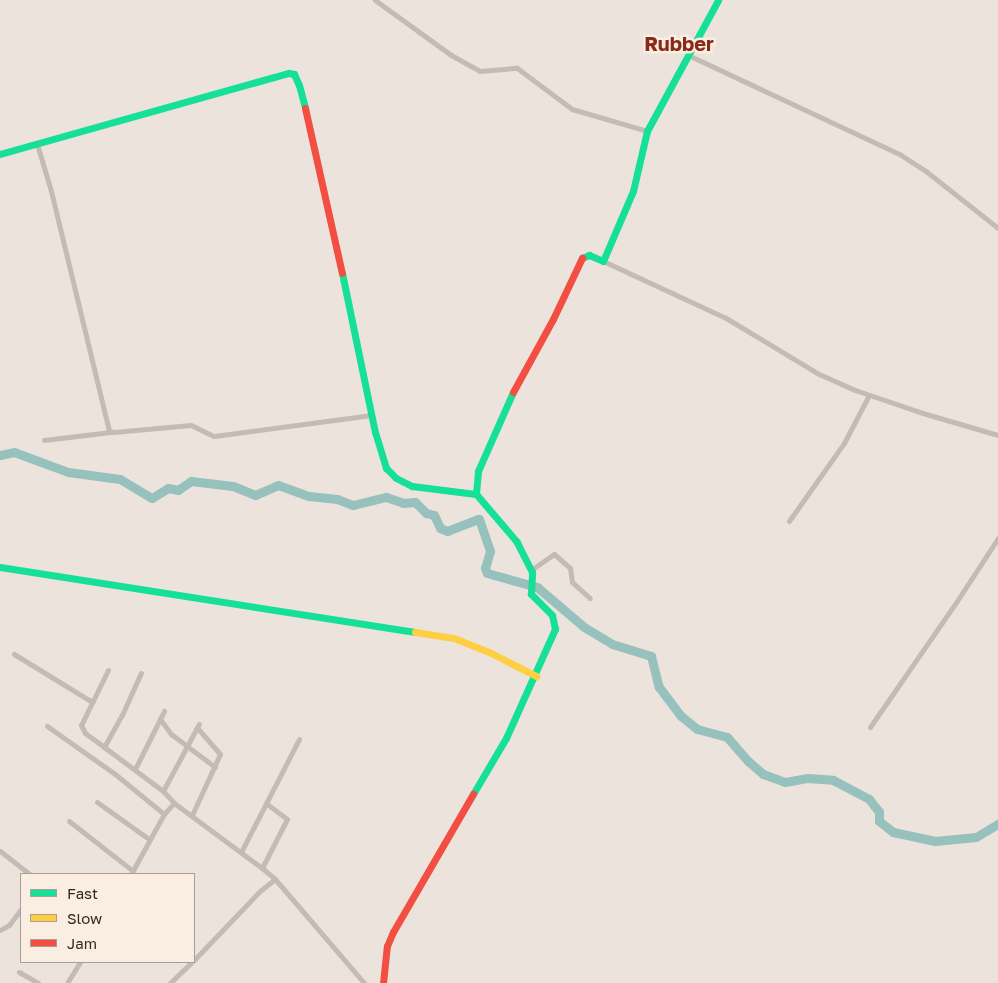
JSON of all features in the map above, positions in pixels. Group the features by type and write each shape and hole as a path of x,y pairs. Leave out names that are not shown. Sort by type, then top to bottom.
{"street":[{"path":"375,0 451,55 480,71 517,68 572,109 647,131"},
{"path":"602,261 633,191 647,131 718,0"},
{"path":"688,55 913,162 998,228"},
{"path":"0,154 289,73 294,74 299,85 312,139 375,432 386,468 396,478 422,489 476,494 512,535 532,574 530,588 532,596 550,612 555,623 551,642 536,676 498,753 393,932 387,946 383,983"},
{"path":"37,144 64,244 107,426 111,432"},
{"path":"476,494 478,471 504,409 553,319 582,258 589,255 726,318 819,374 869,395 998,435"},
{"path":"789,521 844,443 869,395"},
{"path":"44,440 191,425 214,436 372,415"},
{"path":"870,727 957,602 998,538"},
{"path":"532,574 554,554 570,568 572,582 590,598"},
{"path":"0,567 454,638 491,653 536,676"},
{"path":"14,654 92,702"},
{"path":"108,670 82,721 81,728 85,734 135,769 163,791 174,803 275,879 364,983"},
{"path":"104,747 122,715 140,674"},
{"path":"135,769 164,711"},
{"path":"160,719 171,734 215,767"},
{"path":"46,726 115,774 164,814"},
{"path":"163,791 186,745 198,726 219,750 220,754 192,815"},
{"path":"241,852 299,739"},
{"path":"97,802 150,840"},
{"path":"69,821 132,873 164,814 174,803"},
{"path":"262,868 287,819 286,815 267,804"},
{"path":"0,851 28,873"},
{"path":"195,959 275,879"},
{"path":"0,930 9,926 20,910"},
{"path":"67,983 79,963"},
{"path":"170,983 191,963"},
{"path":"19,972 38,983"}],"waterway":[{"path":"0,455 14,452 68,472 120,479 152,498 168,488 178,490 191,481 233,486 255,495 278,485 309,496 337,499 353,505 386,497 403,503 415,502 426,513 434,515 440,528 447,531 479,519 490,551 485,568 487,573 537,587 584,627 612,644 651,656 659,687 681,716 697,729 727,737 748,761 763,774 785,782 807,778 833,780 869,799 879,812 879,821 893,832 935,841 976,837 998,824"}],"traffic: fast":[{"path":"582,258 589,255 603,261 633,191 647,131 718,0"},
{"path":"0,154 289,73 294,74 305,108"},
{"path":"342,273 375,432 386,468 396,478 412,486 476,494"},
{"path":"473,794 506,738 555,629 552,615 531,594 532,572 517,542 476,494 478,471 513,392"},
{"path":"0,567 415,632"}],"traffic: slow":[{"path":"415,632 454,638 491,653 536,676"}],"traffic: jam":[{"path":"305,108 342,273"},
{"path":"513,392 553,319 582,258"},
{"path":"383,983 387,946 393,932 473,794"}],"district":[{"name":"Rubber","path":"679,43"}]}
